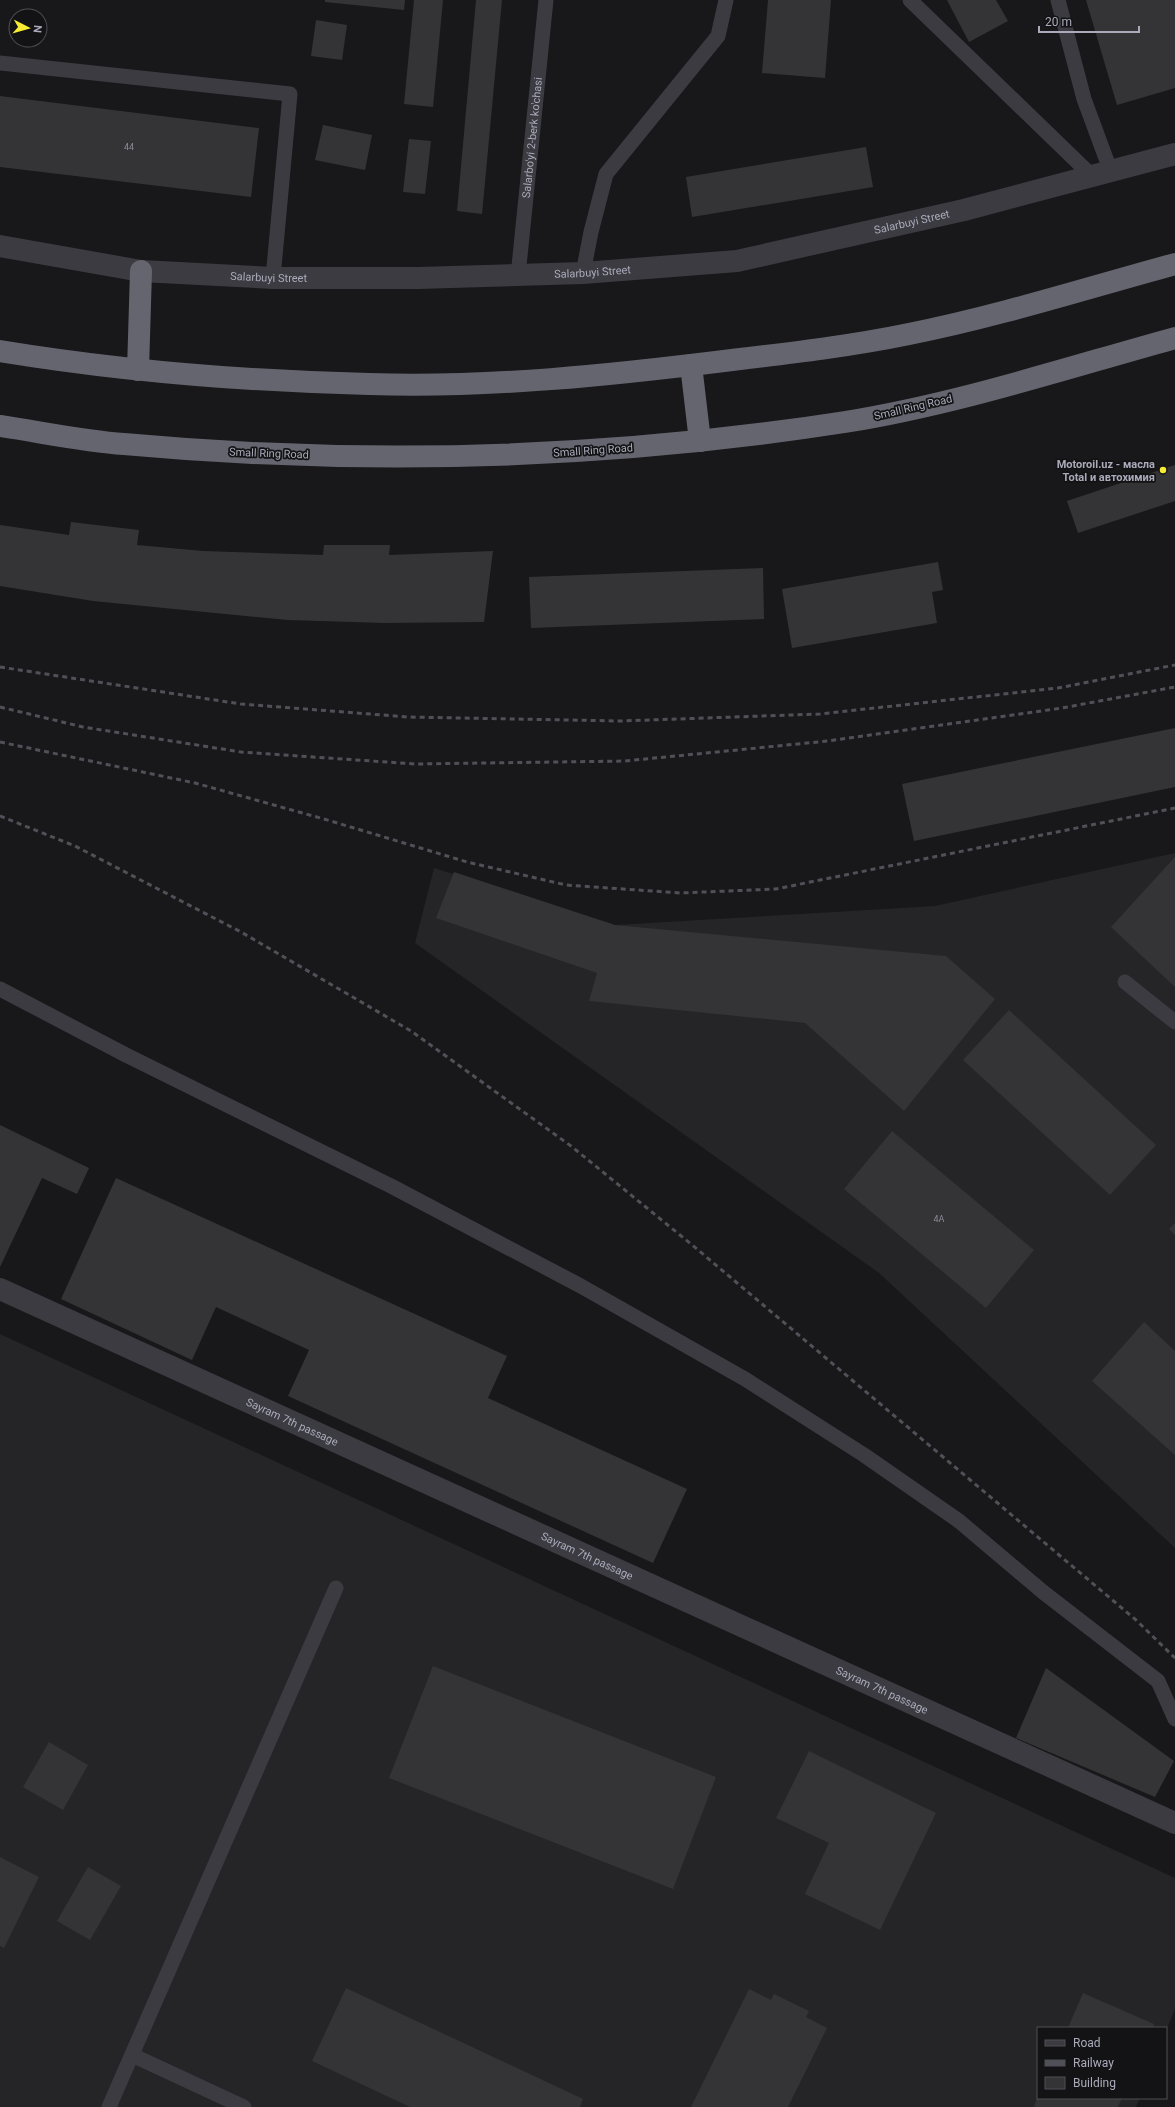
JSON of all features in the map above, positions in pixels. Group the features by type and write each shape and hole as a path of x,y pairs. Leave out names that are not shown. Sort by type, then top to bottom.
{"highway":[{"path":"0,351 138,370 257,379 371,384 566,378 692,365 836,347 908,334 979,319 1175,264"},
{"path":"138,370 141,270"},
{"name":"Small Ring Road","path":"0,426 122,444 246,452 368,456 574,453 700,441 846,422 917,408 1175,338"},
{"path":"692,365 700,441"}],"street":[{"name":"Salarbuyi Street","path":"0,246 141,270 273,278 518,276 583,273 737,261 964,210 1175,154"},
{"name":"Sayram 7th passage","path":"0,1289 90,1332 1175,1823"}],"lane":[{"name":"Salarbo'yi 2-berk ko'chasi","path":"518,276 546,0"},
{"path":"583,273 591,232 606,174 718,36 726,0"},
{"path":"910,0 1102,174"},
{"path":"1058,0 1102,174"},
{"path":"0,64 290,94 273,278"},
{"path":"1125,982 1175,1022"},
{"path":"0,989 126,1055 405,1193 579,1285 745,1379 864,1455 959,1521 1043,1592 1158,1682 1175,1718"},
{"path":"109,2107 336,1588"},
{"path":"132,2055 244,2107"}],"shaded area":[{"path":"1175,853 1175,1548 879,1273 415,943 434,868 615,925 935,906"},
{"path":"0,1334 1175,1878 1175,2009 1167,2029 1167,2027 1037,2027 1037,2099 1140,2099 1136,2107 0,2107"}],"building":[{"path":"325,0 405,0 404,10 325,2"},
{"path":"414,0 443,0 433,107 404,104"},
{"path":"476,0 502,0 482,214 457,211"},
{"path":"768,0 831,0 825,78 762,73"},
{"path":"947,0 996,0 1008,21 969,42"},
{"path":"1086,0 1175,0 1175,88 1117,105"},
{"path":"316,20 347,25 342,60 311,56"},
{"path":"0,96 259,128 251,197 0,167"},
{"path":"323,125 372,135 365,170 315,160"},
{"path":"409,139 431,141 425,194 403,192"},
{"path":"866,147 873,187 692,217 686,177"},
{"path":"1175,465 1175,501 1078,533 1067,501"},
{"path":"71,522 139,530 137,545 203,551 323,555 324,545 390,545 389,555 493,551 484,622 385,623 288,620 93,601 0,586 0,525 69,535"},
{"path":"938,562 943,590 932,592 937,623 792,648 782,589"},
{"path":"763,568 764,619 531,628 529,577"},
{"path":"1175,728 1175,787 914,841 902,784"},
{"path":"1175,857 1175,987 1111,927"},
{"path":"454,872 615,925 946,956 995,999 904,1111 805,1023 589,1001 597,973 436,918"},
{"path":"1009,1010 1156,1145 1110,1195 963,1060"},
{"path":"0,1125 89,1168 77,1194 42,1178 0,1267"},
{"path":"892,1131 1034,1250 986,1308 844,1189"},
{"path":"116,1178 507,1356 488,1398 687,1489 653,1563 288,1396 309,1350 216,1307 192,1360 61,1299"},
{"path":"1175,1223 1175,1235 1169,1229"},
{"path":"1144,1322 1175,1351 1175,1455 1092,1381"},
{"path":"433,1666 716,1777 673,1889 389,1778"},
{"path":"1046,1668 1174,1761 1155,1797 1016,1738"},
{"path":"49,1742 88,1765 63,1810 23,1787"},
{"path":"809,1751 936,1813 880,1930 805,1894 829,1843 776,1818"},
{"path":"0,1857 39,1877 4,1948 0,1946"},
{"path":"88,1867 121,1886 90,1940 57,1921"},
{"path":"346,1988 583,2099 580,2107 410,2107 312,2061"},
{"path":"749,1989 771,2000 774,1994 809,2011 806,2017 827,2028 788,2107 691,2107"},
{"path":"1083,1993 1154,2024 1153,2027 1068,2027"},
{"path":"1037,2098 1122,2099 1118,2107 1034,2107"}],"railway":[{"path":"0,667 241,704 408,717 620,721 820,714 1058,688 1175,665"},
{"path":"0,707 83,727 241,752 415,764 625,761 828,741 1062,708 1175,687"},
{"path":"0,742 195,783 324,819 467,862 566,885 680,893 776,889 1175,808"},
{"path":"0,816 75,846 241,932 411,1031 571,1146 691,1244 1136,1620 1175,1658"}],"place":[{"name":"Motoroil.uz - масла Total и автохимия","path":"1163,470"}]}
